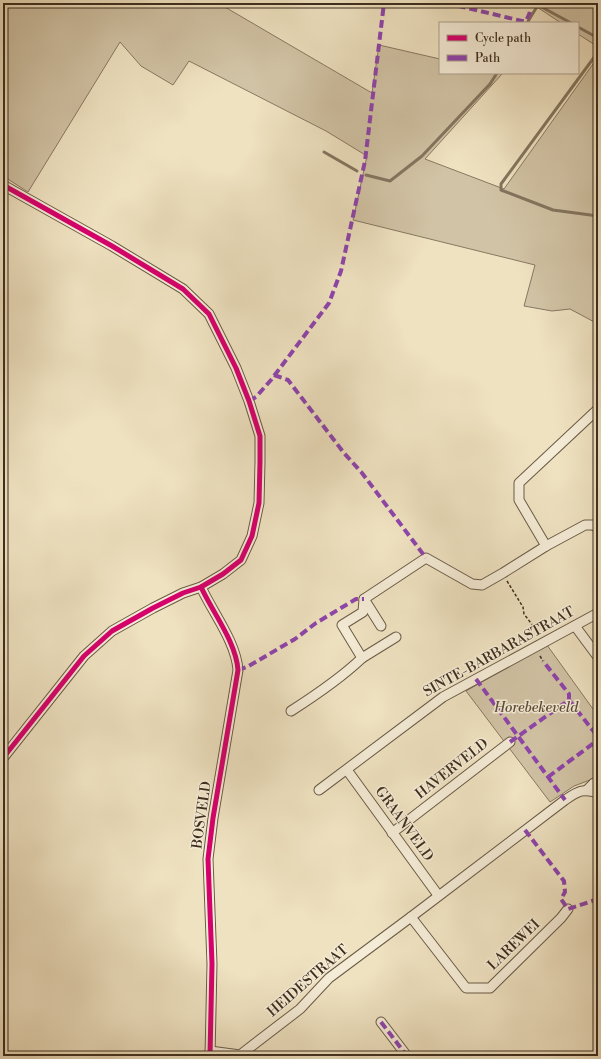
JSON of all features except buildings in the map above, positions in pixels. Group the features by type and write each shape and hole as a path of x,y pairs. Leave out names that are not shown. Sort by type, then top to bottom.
{"street":[{"path":"3,185 112,246 183,290 209,314 236,368 249,401 260,436 259,503 252,536 241,560 223,574 201,587 171,598 112,631 84,656 3,758"},
{"path":"546,546 519,500 519,483 598,409"},
{"path":"364,599 426,558 472,584 482,584 585,525 593,525 598,528"},
{"name":"BOSVELD","path":"201,587 233,647 237,659 238,670 213,818 208,859 212,964 210,1054"},
{"path":"364,599 381,626"},
{"path":"362,658 342,625 363,612 364,599"},
{"name":"SINTE-BARBARASTRAAT","path":"319,790 443,697 598,613"},
{"path":"575,626 598,657"},
{"path":"291,711 318,694 346,673 362,658 396,637"},
{"name":"HAVERVELD","path":"392,833 510,742"},
{"name":"GRAANVELD","path":"347,770 438,895"},
{"name":"HEIDESTRAAT","path":"210,1054 240,1055 300,1009 329,978 564,800 576,792 587,790 594,783 598,782"},
{"path":"587,790 598,793"},
{"name":"LAREWEI","path":"411,917 466,988 490,988 561,918 568,909"},
{"path":"381,1022 407,1056"}],"path":[{"path":"503,573 523,607 524,614 544,642"}],"green space":[{"path":"3,3 218,3 372,93 379,45 439,59 439,74 502,74 425,159 504,189 598,57 598,324 570,309 552,311 524,306 535,265 353,220 367,156 326,131 189,61 173,85 141,66 120,42 28,192 3,176"},
{"path":"531,3 598,3 598,47 579,35 579,22 560,22"},
{"name":"Horebekeveld","path":"547,645 598,716 598,777 574,786 550,802 466,691"}],"waterway":[{"path":"528,22 538,5 569,22"},
{"path":"579,28 598,38"},
{"path":"598,52 501,184 501,190 553,210 598,216"},
{"path":"366,175 390,181 422,156 490,84 496,74"},
{"path":"324,152 357,171"}],"marked path":[{"path":"249,401 256,397 271,380 329,303 341,271 365,161 384,3"},
{"path":"446,3 522,21 526,21 529,15 529,3"},
{"path":"274,375 288,380 344,453 362,473 426,558"},
{"path":"238,670 247,667 295,639 316,623 356,599 364,599"},
{"path":"510,742 569,700 569,694 543,661"},
{"path":"476,679 565,800"},
{"path":"569,700 598,737"},
{"path":"548,777 598,740"},
{"path":"525,830 564,881 565,892 561,899 568,909 598,899"},
{"path":"381,1022 407,1056"}],"cycle path":[{"path":"3,185 112,246 183,289 209,314 236,368 249,401 260,436 259,503 252,536 241,560 223,574 201,587 183,593 112,631 84,656 3,758"},
{"path":"201,587 229,638 238,670 213,818 208,859 212,964 210,1056"}]}
